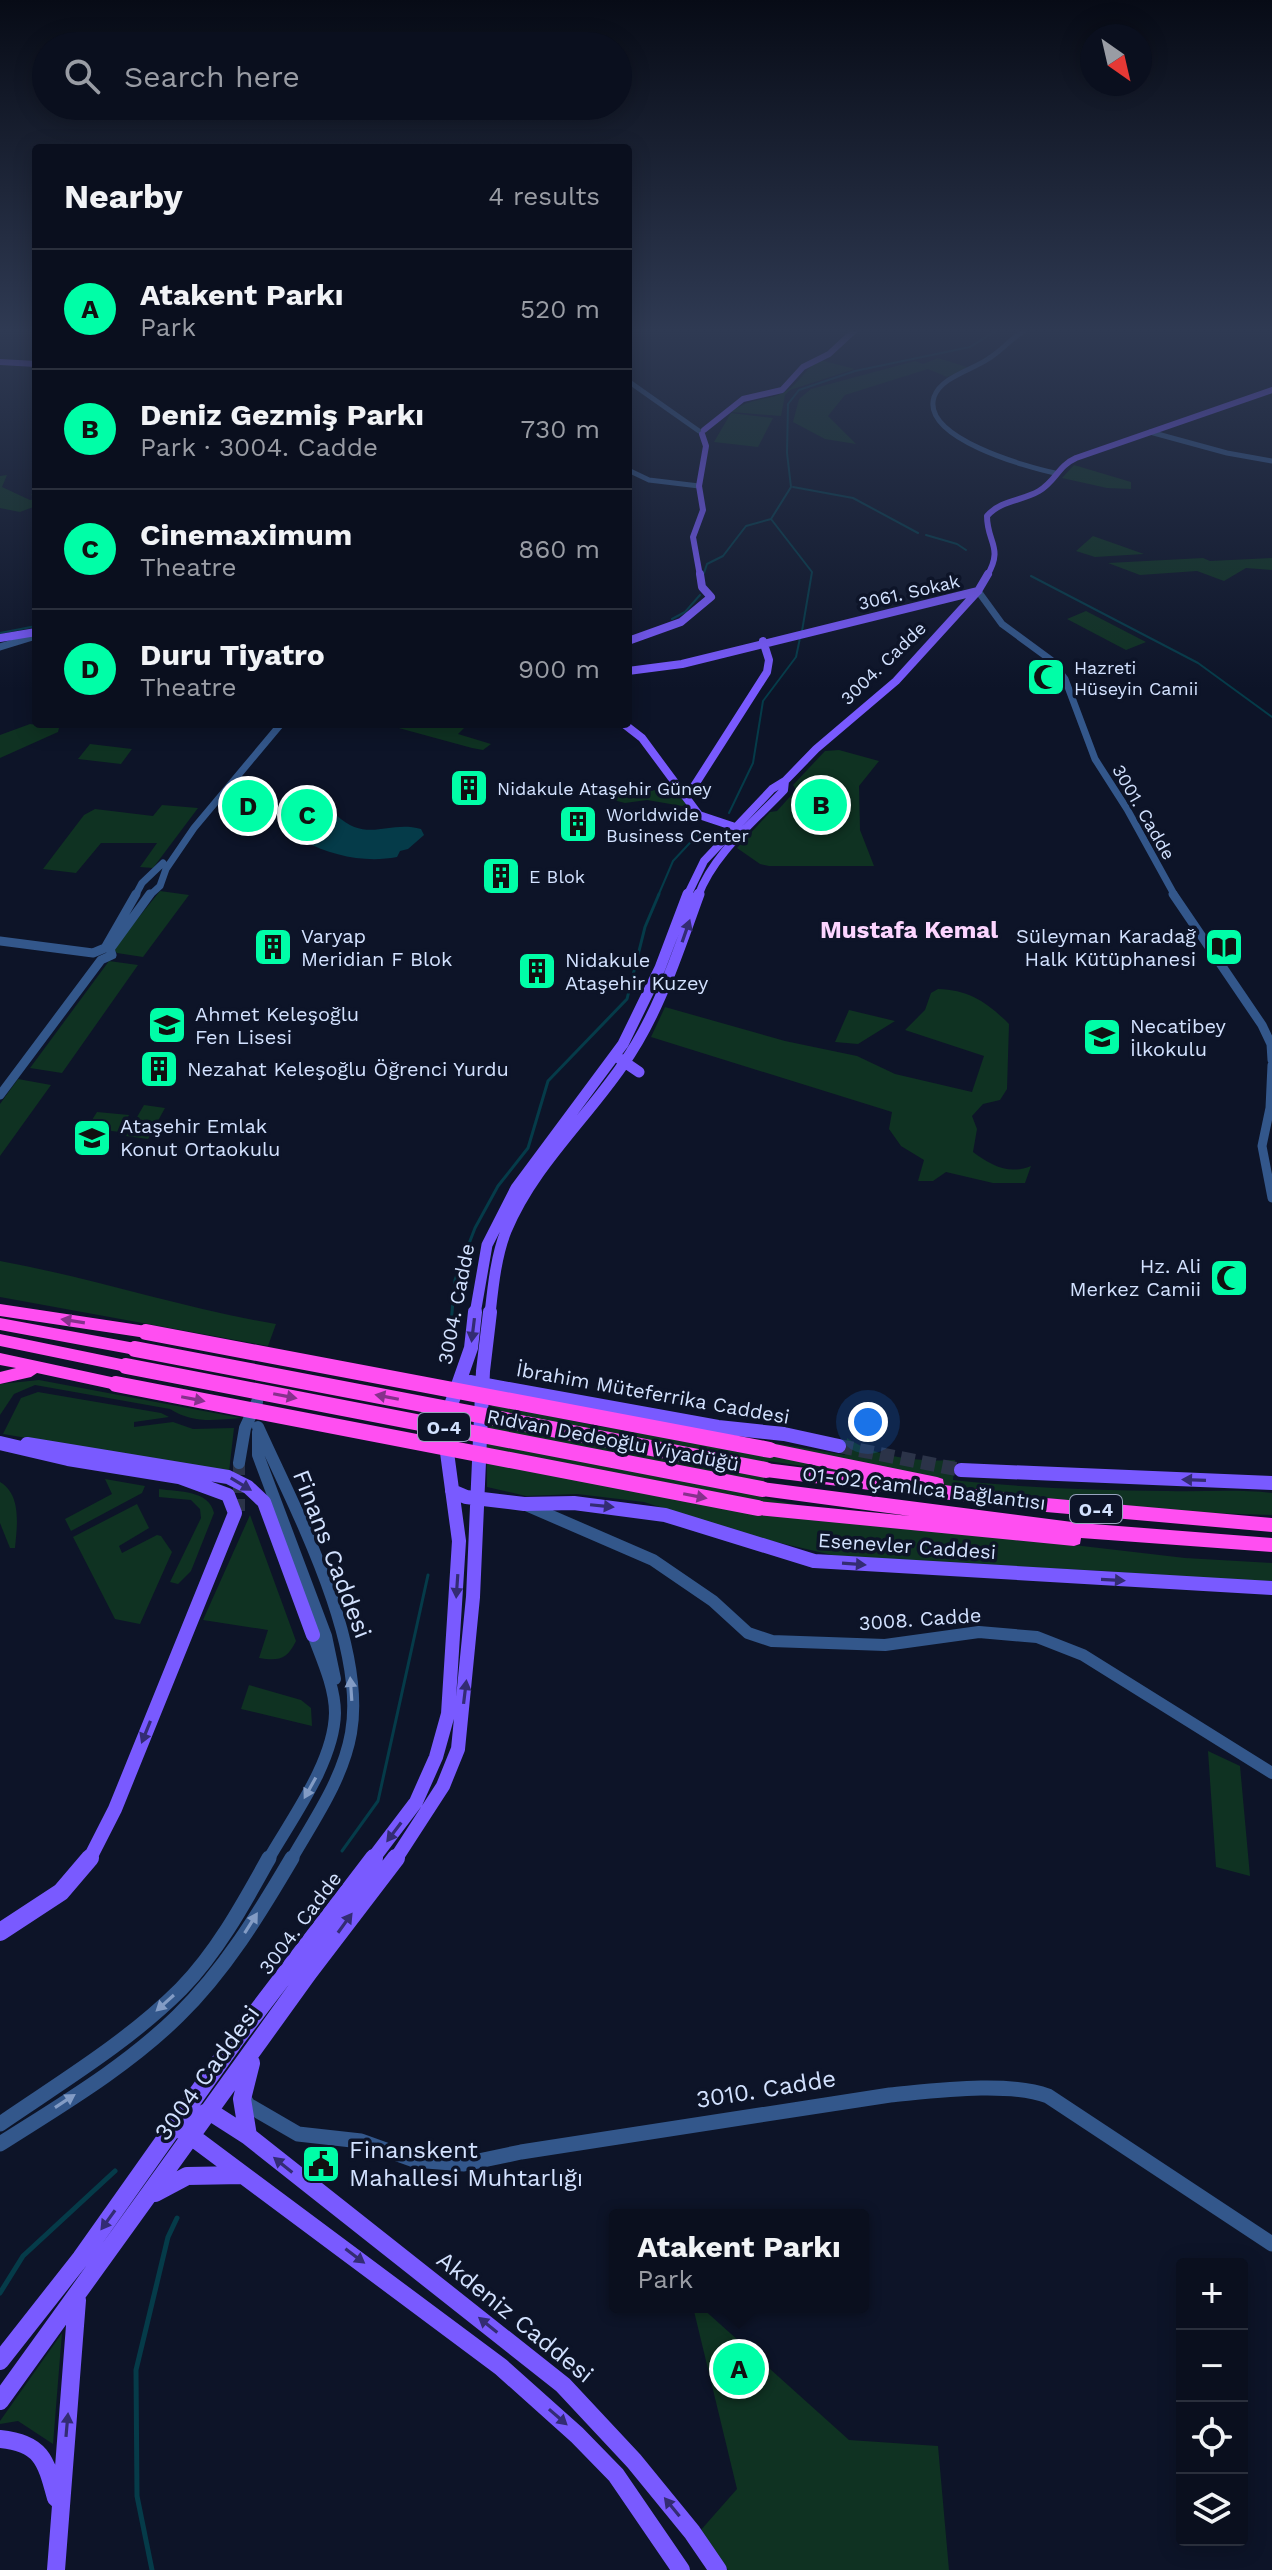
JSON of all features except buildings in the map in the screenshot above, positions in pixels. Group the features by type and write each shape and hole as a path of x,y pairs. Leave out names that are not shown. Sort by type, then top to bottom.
{"highway":[{"path":"0,1310 146,1332 770,1450 907,1477 991,1499"},
{"name":"Rıdvan Dedeoğlu Viyadüğü","path":"0,1324 766,1470"},
{"name":"Rıdvan Dedeoğlu Viyadüğü","path":"0,1340 762,1489"},
{"path":"0,1359 758,1508 1107,1542 1198,1542"},
{"path":"0,1378 44,1370"},
{"name":"O1-O2 Çamlıca Bağlantısı","path":"766,1470 991,1499 1200,1519 1272,1522"},
{"name":"O1-O2 Çamlıca Bağlantısı","path":"762,1489 1089,1532 1272,1545"}],"main road":[{"path":"632,640 681,622 711,597 702,587 693,537 703,510 699,486 705,449"},
{"path":"1055,473 1067,462 1102,449"},
{"name":"3004. Cadde","path":"202,2088 416,1802 436,1757 448,1714 458,1584 459,1541 446,1445 451,1405 471,1348 480,1273 487,1245 499,1219 516,1188 619,1063 695,876 704,861 784,790 785,781 816,749 896,681 978,591 996,561 996,548 987,526 987,516 1002,503 1046,487 1055,480 1055,473"},
{"name":"3061. Sokak","path":"632,668 698,659 978,591"},
{"path":"0,639 32,635"},
{"path":"689,794 763,680 769,660 764,642"},
{"path":"630,728 640,735 663,769 689,794 699,815 739,830"},
{"name":"3004. Cadde","path":"450,1768 458,1749 466,1680 483,1384 494,1279 506,1231 534,1181 619,1063 672,974 706,875 739,830"},
{"path":"619,1063 639,1072 627,1072 619,1063"},
{"name":"İbrahim Müteferrika Caddesi","path":"460,1385 470,1382 483,1384 704,1425 784,1434 839,1446"},
{"path":"0,1443 53,1446 185,1467 228,1477 248,1487 264,1502 313,1635"},
{"path":"0,1443 61,1458 164,1474 228,1495 235,1513 187,1624 117,1804 79,1875 38,1910 0,1932"},
{"path":"961,1470 1272,1483"},
{"name":"Esenevler Caddesi","path":"452,1491 477,1498 524,1504 574,1503 665,1515 814,1561 1272,1588"},
{"name":"3004 Caddesi","path":"209,2111 346,1921 409,1841 443,1786 450,1768"},
{"path":"248,2136 241,2095 245,2074 267,2031"},
{"path":"192,2129 202,2088"},
{"name":"3004 Caddesi","path":"0,2361 81,2258 202,2088"},
{"path":"172,2131 192,2129 209,2111"},
{"name":"Akdeniz Caddesi","path":"209,2111 248,2136 563,2385 634,2461 692,2532 718,2570"},
{"path":"192,2129 247,2175 501,2367 577,2435 616,2475 681,2570"},
{"name":"3004 Caddesi","path":"137,2208 192,2129"},
{"path":"0,2401 137,2208 166,2184 198,2172 247,2175"},
{"path":"56,2570 57,2503 67,2435 77,2296"},
{"path":"0,2439 20,2440 38,2449 46,2462 57,2503"}],"street":[{"path":"980,449 1028,468 1055,473"},
{"path":"1215,449 1272,460"},
{"path":"1225,449 1272,460"},
{"path":"632,472 649,480 699,486"},
{"name":"3001. Cadde","path":"978,591 1002,624 1051,660 1065,679 1095,759 1127,809 1167,885 1262,1025 1271,1044 1270,1108 1262,1146 1272,1198"},
{"path":"0,647 32,636"},
{"path":"0,941 96,958 110,957 107,948 145,884 271,728"},
{"path":"107,948 160,882 164,870 200,821 278,728"},
{"path":"145,884 160,882"},
{"path":"145,884 153,890"},
{"path":"0,1085 96,958"},
{"path":"0,1095 96,958"},
{"path":"239,1463 245,1428 257,1402 258,1427"},
{"name":"Finans Caddesi","path":"0,2124 125,2038 182,1988 231,1925 324,1762 335,1713 336,1681 326,1636 258,1455 258,1427"},
{"name":"Finans Caddesi","path":"0,2144 115,2069 196,1997 234,1949 293,1856 333,1786 347,1750 353,1717 349,1657 332,1604 258,1427"},
{"name":"3008. Cadde","path":"524,1504 653,1560 713,1601 748,1633 772,1641 885,1645 979,1632 1037,1637 1083,1655 1272,1773"},
{"path":"175,1660 238,1522"},
{"name":"Finans Caddesi","path":"313,1635 328,1675 335,1713"},
{"name":"3010. Cadde","path":"241,2095 248,2105 298,2134 361,2141 414,2160 464,2164 521,2152 890,2095 949,2089 1034,2091 1048,2096 1272,2244"}],"green space":[{"path":"1074,465 1131,482 1131,489 1107,488 1062,478"},
{"path":"7,475 2,487 32,500 32,508 20,512 0,508 0,476"},
{"path":"1093,536 1144,554 1095,557 1076,551"},
{"path":"1203,558 1210,561 1272,558 1272,570 1246,568 1224,581 1197,571 1140,575 1108,563"},
{"path":"1086,611 1146,642 1126,650 1067,619"},
{"path":"30,724 32,728 59,728 58,732 0,758 0,735"},
{"path":"399,728 464,728 458,734 491,744 483,750"},
{"path":"90,744 132,749 121,764 78,759"},
{"path":"839,750 879,761 859,786 860,830 874,866 769,866 760,864 737,848 770,812 777,811 796,790 793,785 825,751"},
{"path":"637,784 642,792 675,787 688,807 647,800 625,803 590,794"},
{"path":"162,805 198,808 153,868 140,867 157,843 101,843 76,873 43,869 84,815 95,809 153,816"},
{"path":"160,891 189,895 143,957 117,953 113,949"},
{"path":"109,961 138,965 62,1073 30,1068"},
{"path":"938,989 977,999 1009,1024 1007,1089 1000,1100 983,1104 972,1116 977,1129 973,1152 1001,1168 1015,1170 1031,1166 1025,1183 993,1183 946,1172 933,1181 918,1181 924,1160 901,1146 889,1129 892,1112 651,1037 665,1007 785,1041 857,1056 895,1074 972,1092 984,1056 905,1030 925,1010 931,993"},
{"path":"849,1010 895,1021 858,1044 835,1042"},
{"path":"18,1079 51,1085 0,1156 0,1104"},
{"path":"144,1105 165,1108 148,1139 126,1136"},
{"path":"97,1112 129,1115 120,1132 87,1128"},
{"path":"0,1261 276,1324 268,1346 0,1297"},
{"path":"39,1380 241,1418 196,1419 170,1409 35,1385 14,1394 0,1415 0,1384"},
{"path":"38,1392 161,1413 169,1417 134,1422 134,1427 173,1422 193,1429 234,1428 229,1472 3,1434 21,1398"},
{"path":"492,1404 602,1427 726,1435 845,1455 847,1438 872,1450 899,1457 955,1460 953,1480 1060,1488 1272,1493 1272,1515 1208,1513 998,1494 768,1461 760,1497 877,1522 1185,1558 1272,1563 1272,1584 1105,1571 845,1558 742,1534 644,1502 577,1494 526,1496 487,1487 487,1442"},
{"path":"105,1479 145,1486 142,1493 71,1531 65,1519 112,1494"},
{"path":"0,1482 15,1503 15,1548 10,1548 0,1523"},
{"path":"159,1489 200,1496 211,1505 214,1513 191,1571 178,1584 170,1582 201,1518 200,1509 191,1500 159,1497"},
{"path":"137,1504 149,1528 119,1546 122,1553 157,1535 172,1552 140,1624 115,1619 73,1537"},
{"path":"250,1515 296,1641 285,1656 277,1659 259,1658 268,1630 203,1620"},
{"path":"249,1685 301,1700 311,1708 312,1726 241,1709"},
{"path":"1208,1751 1240,1766 1250,1876 1216,1867"},
{"path":"694,2313 708,2313 849,2440 938,2446 949,2570 728,2570 700,2531 737,2489"},
{"path":"62,2333 53,2444 18,2421 0,2424 0,2421"}],"water":[{"path":"336,815 358,828 409,827 421,829 424,835 408,849 400,851 397,857 385,859 349,857 304,841 300,834 313,828 315,819"}],"waterway":[{"path":"771,519 791,487 787,449"},
{"path":"793,487 853,498 918,533"},
{"path":"704,573 707,564 723,556 746,526 771,519"},
{"path":"771,519 812,572 802,631"},
{"path":"926,535 957,544 966,550"},
{"path":"1031,576 1198,663 1272,717"},
{"path":"672,619 685,612 700,595"},
{"path":"0,633 32,627"},
{"path":"729,813 753,763 763,701 796,657 800,638"},
{"path":"658,896 673,861 700,832"},
{"path":"451,1323 455,1280 475,1228 498,1186 528,1148 548,1081 627,999 645,927 659,894"},
{"path":"342,1851 378,1801 428,1575"},
{"path":"0,2293 23,2256 115,2171"},
{"path":"152,2570 137,2496 136,2370 168,2237 177,2218"}],"tunnel":[{"path":"839,1446 961,1470"},
{"path":"239,1463 239,1517"}],"place":[{"name":"Hazreti Hüseyin Camii","path":"1046,677"},
{"name":"Nidakule Ataşehir Güney","path":"469,788"},
{"name":"Deniz Gezmiş Parkı","path":"821,805"},
{"name":"Duru Tiyatro","path":"248,806"},
{"name":"Cinemaximum","path":"307,815"},
{"name":"Worldwide Business Center","path":"578,824"},
{"name":"E Blok","path":"501,876"},
{"name":"Varyap Meridian F Blok","path":"273,947"},
{"name":"Süleyman Karadağ Halk Kütüphanesi","path":"1224,947"},
{"name":"Nidakule Ataşehir Kuzey","path":"537,971"},
{"name":"Ahmet Keleşoğlu Fen Lisesi","path":"167,1025"},
{"name":"Necatibey İlkokulu","path":"1102,1037"},
{"name":"Nezahat Keleşoğlu Öğrenci Yurdu","path":"159,1069"},
{"name":"Ataşehir Emlak Konut Ortaokulu","path":"92,1138"},
{"name":"Hz. Ali Merkez Camii","path":"1229,1278"},
{"name":"Finanskent Mahallesi Muhtarlığı","path":"321,2164"},
{"name":"Atakent Parkı","path":"739,2369"}],"district":[{"name":"Mustafa Kemal","path":"909,930"}]}
